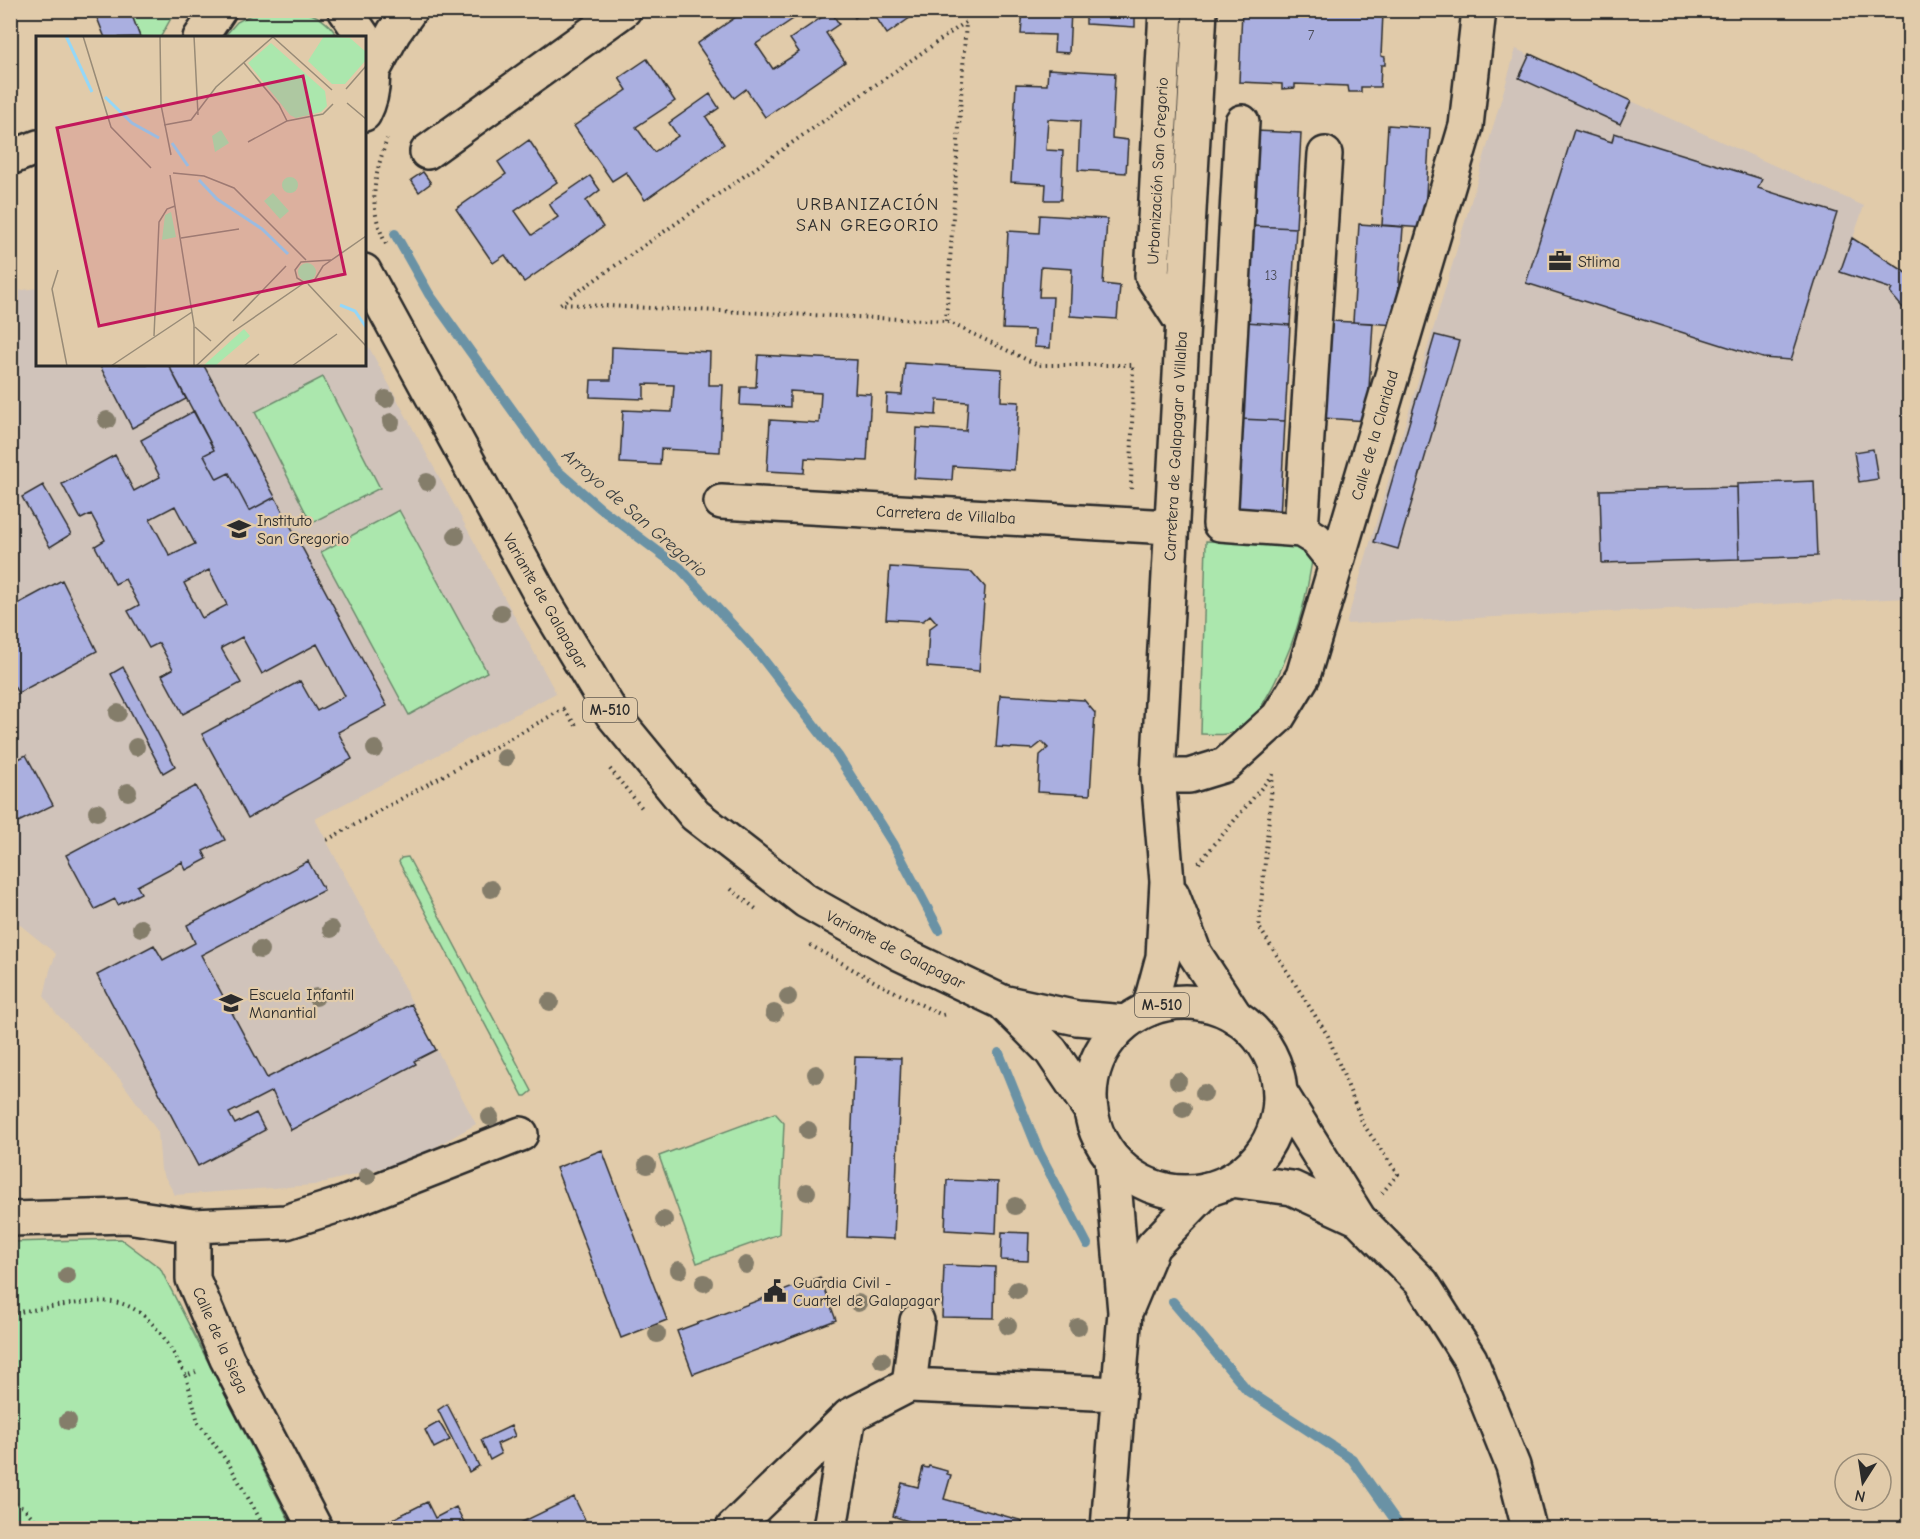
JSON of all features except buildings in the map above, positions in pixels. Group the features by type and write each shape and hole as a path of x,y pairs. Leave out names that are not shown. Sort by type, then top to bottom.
{"street":[{"path":"345,10 363,36"},
{"path":"373,71 394,32 410,10"},
{"path":"427,152 624,10"},
{"name":"Urbanización San Gregorio","path":"1166,10 1152,276 1182,322"},
{"name":"Carretera de Galapagar a Villalba","path":"1137,1015 1163,957 1167,881 1158,776 1200,10"},
{"name":"Calle de la Claridad","path":"1158,776 1189,776 1225,765 1278,717 1303,676 1466,126 1479,10"},
{"path":"366,45 373,71 372,90 366,108"},
{"path":"1242,122 1220,524 1301,530 1316,539 1336,564"},
{"path":"10,158 36,148"},
{"path":"1301,530 1325,154"},
{"name":"Variante de Galapagar","path":"366,272 544,601 612,714 695,814 806,901 899,953 1002,1002"},
{"name":"Carretera de Villalba","path":"721,502 1170,527"},
{"name":"Carretera de Galapagar a Villalba","path":"1167,881 1195,954 1236,1017"},
{"name":"M-510","path":"1002,1002 1077,1018 1137,1015 1171,1003 1194,1002 1216,1007 1236,1017 1254,1031 1267,1050 1276,1070 1280,1092 1279,1114 1273,1134 1263,1152 1249,1168 1220,1185"},
{"name":"M-510","path":"1002,1002 1051,1050 1090,1110"},
{"name":"M-510","path":"1137,1015 1108,1040 1096,1061 1090,1085 1090,1110 1094,1127 1112,1159 1146,1184 1166,1190 1187,1192 1220,1185 1292,1188 1359,1219"},
{"name":"M-510","path":"1280,1092 1359,1219 1422,1283 1470,1359 1513,1466 1529,1528"},
{"path":"10,1218 127,1216 193,1226 286,1222 345,1203 521,1134"},
{"path":"1108,1528 1125,1312 1112,1159"},
{"path":"1125,1312 1153,1245 1220,1185"},
{"name":"Calle de la Siega","path":"193,1226 193,1279 227,1359 315,1528"},
{"path":"909,1385 917,1321"},
{"path":"733,1528 849,1416 909,1385 1118,1394"},
{"path":"830,1528 849,1416"}],"path":[{"path":"946,321 966,22 560,304 946,321 1038,365 1134,365 1130,525"},
{"path":"327,840 564,710 569,702"},
{"path":"1278,717 1259,927 1328,1036 1363,1124 1398,1174 1359,1219"},
{"path":"10,1315 24,1311 113,1302 133,1309 156,1328 170,1346 186,1376 198,1422 229,1464 266,1528"},
{"path":"186,1376 227,1359"},
{"path":"10,1501 26,1509 42,1528"}],"shaded area":[{"path":"1516,49 1864,206 1853,238 1909,275 1909,598 1346,624"},
{"name":"Instituto San Gregorio","path":"36,288 36,366 366,366 366,342 556,693 315,819 476,1124 413,1160 314,1185 175,1195 161,1170 158,1132 119,1078 54,1011 44,996 56,954 14,920 10,914 10,292"}],"green space":[{"path":"260,10 294,10 322,20 337,36 225,36 237,22"},
{"path":"130,11 175,11 161,36 140,36"},
{"path":"323,377 380,488 311,523 255,412"},
{"path":"399,510 487,672 409,715 321,552"},
{"path":"1206,541 1314,544 1308,586 1298,626 1283,665 1258,715 1243,729 1214,735 1201,734"},
{"path":"408,857 532,1091 526,1096 523,1096 399,862 401,858"},
{"path":"775,1113 784,1123 779,1234 697,1263 659,1156"},
{"path":"121,1239 160,1268 293,1528 11,1528 11,1242"}],"waterway":[{"name":"Arroyo de San Gregorio","path":"395,234 429,294 553,467 600,508 680,568 759,654 838,756 894,845 939,930"},
{"path":"999,1053 1039,1152 1087,1244"},
{"path":"1173,1302 1248,1391 1352,1459 1401,1528"}],"place":[{"name":"Stlima","path":"1560,261"},
{"name":"Instituto San Gregorio","path":"239,529"},
{"name":"Escuela Infantil Manantial","path":"231,1003"},
{"name":"Guardia Civil - Cuartel de Galapagar","path":"775,1291"}],"district":[{"name":"URBANIZACIÓN SAN GREGORIO","path":"868,214"}]}
